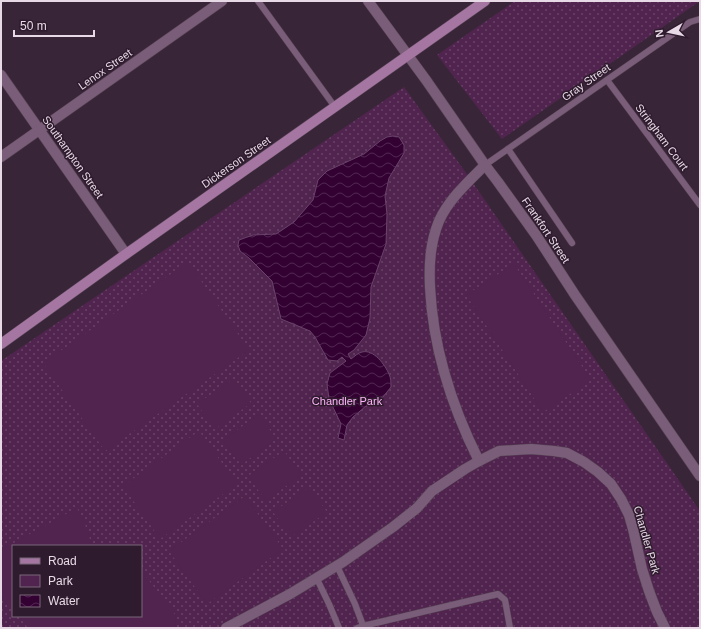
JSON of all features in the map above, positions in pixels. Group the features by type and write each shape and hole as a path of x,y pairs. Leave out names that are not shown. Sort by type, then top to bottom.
{"street":[{"name":"Lenox Street","path":"1,157 222,1"},
{"name":"Frankfort Street","path":"368,1 536,235 700,476"},
{"name":"Dickerson Street","path":"1,344 408,55 478,3"},
{"name":"Southampton Street","path":"1,74 126,254"},
{"path":"479,461 466,435 450,395 442,367 433,317 429,265 434,235 446,208 485,165"},
{"name":"Chandler Park","path":"226,628 317,579 337,566 393,527 417,508 432,491 465,469 499,452 531,449 567,454 584,462 611,484 629,515 649,591 665,628"}],"lane":[{"path":"258,1 335,107"},
{"name":"Gray Street","path":"485,165 690,22 700,19"},
{"name":"Stringham Court","path":"607,80 700,205"},
{"path":"508,149 572,243"},
{"path":"337,566 355,604 361,627 498,594 505,600 510,628"},
{"path":"317,579 339,628"}],"green space":[{"path":"515,1 700,1 502,139 437,55"},
{"name":"Chandler Park","path":"404,87 464,170 700,511 700,628 1,628 1,361"},
{"path":"188,262 249,350 105,451 43,363"},
{"path":"514,264 591,380 543,412 466,295"},
{"path":"233,379 251,403 215,429 197,404"},
{"path":"259,414 276,439 241,465 223,440"},
{"path":"199,431 237,484 160,539 123,486"},
{"path":"284,451 301,475 266,501 248,476"},
{"path":"309,487 327,512 291,537 273,512"},
{"path":"245,496 283,549 207,604 169,551"},
{"path":"77,508 88,531 91,545 12,545 12,608 1,593 1,550"},
{"path":"142,571 176,616 175,628 28,628 20,617 142,617"}],"water":[{"path":"387,137 399,137 404,145 404,153 389,178 385,196 387,214 386,244 371,287 370,318 366,335 354,350 348,354 351,359 362,352 375,355 387,370 390,377 391,387 383,397 366,406 353,417 347,425 344,440 338,438 341,424 329,399 327,384 330,373 346,361 342,357 337,361 328,360 310,331 281,319 272,281 240,251 238,245 239,240 253,235 276,234 294,222 313,200 318,180 327,171 364,154 380,141"}]}
